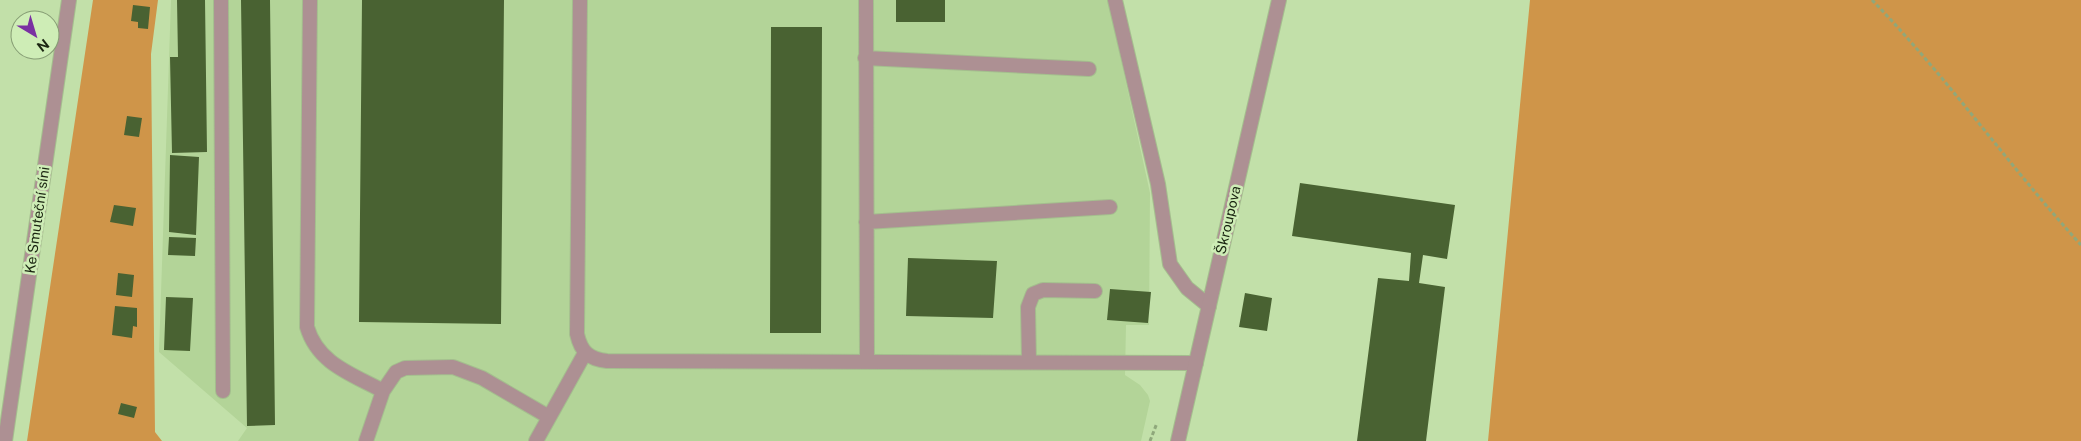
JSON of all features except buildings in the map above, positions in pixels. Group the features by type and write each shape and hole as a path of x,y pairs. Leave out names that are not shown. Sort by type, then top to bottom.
{"street":[{"name":"Ke Smuteční síni","path":"5,441 69,0"},
{"path":"221,0 223,392"},
{"path":"310,0 307,327 311,341 320,354 383,391"},
{"path":"580,0 577,334 580,346 585,354 595,359 607,361 1196,362"},
{"path":"866,0 866,362"},
{"path":"1115,0 1158,184 1170,264 1187,288 1209,306"},
{"name":"Škroupova","path":"1178,441 1279,0"},
{"path":"865,58 1089,69"},
{"path":"866,222 1110,207"},
{"path":"1029,362 1028,307 1029,299 1033,294 1043,290 1095,291"},
{"path":"536,441 585,354"},
{"path":"366,441 383,391 396,372 405,368 453,367 482,378 550,417"}],"path":[{"path":"1872,0 1902,31 2038,198 2081,246"},
{"path":"1150,441 1159,417"}],"shaded area":[{"path":"93,0 158,0 151,54 155,432 162,441 27,441"},
{"path":"171,0 1108,0 1150,193 1149,325 1126,325 1125,375 1140,385 1150,401 1141,441 238,441 247,428 159,352"},
{"path":"1530,0 2081,0 2081,441 1488,441"}]}
